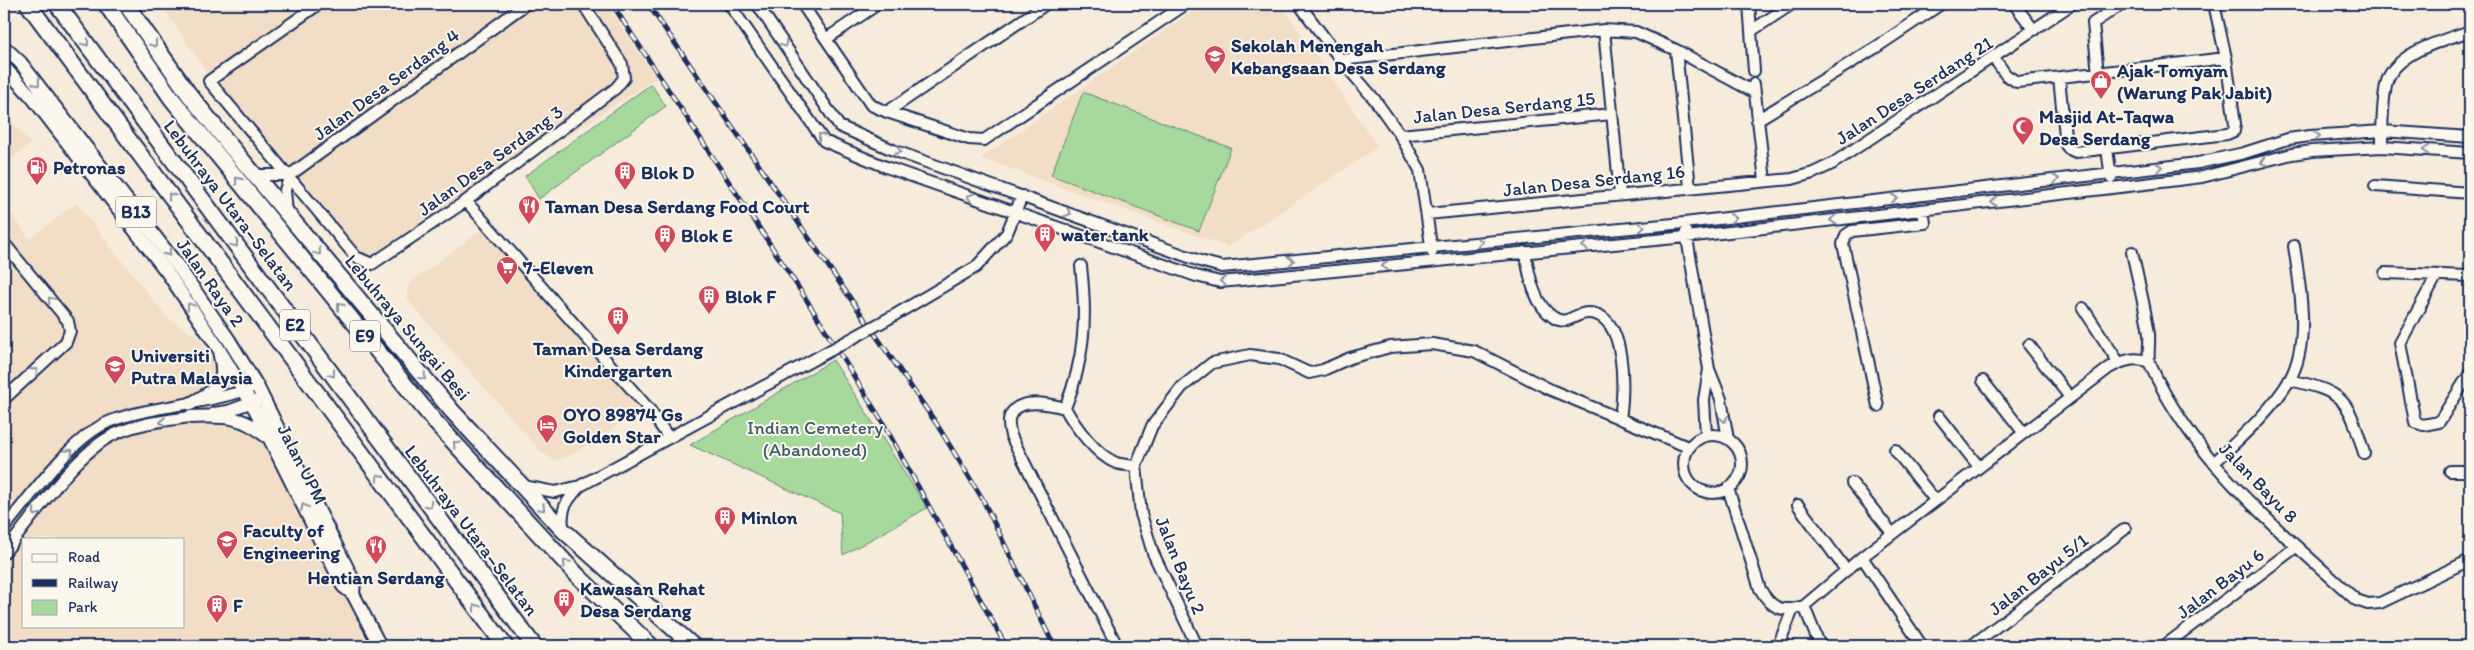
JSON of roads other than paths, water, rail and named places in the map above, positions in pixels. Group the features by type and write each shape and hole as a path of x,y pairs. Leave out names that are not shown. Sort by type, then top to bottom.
{"highway":[{"name":"E2","path":"28,4 505,646"},
{"name":"Lebuhraya Utara–Selatan","path":"57,4 534,646"},
{"name":"Lebuhraya Sungai Besi","path":"106,4 172,99 436,423 578,576 651,646"},
{"name":"Lebuhraya Sungai Besi","path":"126,4 188,93 287,215 452,411 564,530 693,646"}],"main road":[{"name":"Jalan Raya 2","path":"4,47 20,62 44,92 177,265 229,340 257,386 256,400"},
{"name":"Jalan Raya 2","path":"4,67 33,98 161,264 217,346 244,391 256,400 354,582 353,594"},
{"path":"190,404 215,389 222,381 223,368 217,346"},
{"name":"Jalan UPM","path":"256,400 271,441 343,586 353,594 380,646"},
{"path":"190,417 226,416 241,419 254,426 271,441"}],"street":[{"path":"290,176 209,81 319,4"},
{"name":"Jalan Desa Serdang 4","path":"290,176 526,4"},
{"name":"Jalan Desa Serdang 3","path":"290,176 356,257 372,264 466,201 616,88 624,78 622,64 583,4"},
{"path":"731,4 824,141 886,167 1016,214 1220,282 1686,237 2112,188 2202,177 2292,154 2382,147 2470,153"},
{"path":"757,4 839,126 893,150 1200,261 1222,267 1684,223 2198,163 2244,153 2288,139 2382,131 2470,137"},
{"path":"802,4 871,105 969,139 984,140 1186,4"},
{"path":"826,39 878,4"},
{"path":"887,112 1046,4"},
{"path":"1299,4 1341,60 1375,100 1400,135 1420,170 1433,261"},
{"path":"1749,4 1754,71"},
{"path":"1751,31 1792,4"},
{"path":"1757,120 1875,48 1941,4"},
{"path":"2014,4 2034,30"},
{"name":"Jalan Desa Serdang 21","path":"1764,181 1792,179 1813,173 1832,164 1994,58 2072,4"},
{"path":"2098,74 2093,23 2122,4"},
{"path":"2059,78 2066,145 2069,149 2076,152 2227,134 2234,131 2235,124 2226,58 2214,4"},
{"path":"1341,60 1604,30 1636,32 1754,88 1764,181"},
{"path":"1604,30 1620,195"},
{"path":"2382,147 2386,84 2392,71 2420,49 2470,31"},
{"path":"1676,50 1690,188"},
{"path":"1994,58 2006,75 2017,82 2226,58"},
{"name":"Jalan Desa Serdang 15","path":"1400,135 1612,114"},
{"path":"2107,149 2112,188"},
{"path":"255,175 290,176"},
{"path":"287,215 285,190 290,176"},
{"name":"Jalan Desa Serdang 16","path":"1427,214 1764,181"},
{"path":"2375,186 2470,193"},
{"path":"521,486 555,492 580,486 893,316 976,267 1007,233 1022,196"},
{"path":"466,201 649,409 669,438"},
{"path":"1878,406 1843,244 1846,234 1852,230 1925,223 1923,210"},
{"path":"1684,223 1709,370 1721,399 1728,439"},
{"path":"4,243 68,321 70,331 66,342 4,399"},
{"path":"2214,463 2257,420 2289,380 2302,332 2301,298 2294,246"},
{"path":"1525,252 1533,288 1540,304 1552,317 1561,321 1570,320 1576,315 1594,313 1603,318 1612,330 1622,368 1620,419"},
{"name":"Jalan Bayu 8","path":"2132,252 2149,335 2149,362 2177,415 2214,463 2296,547 2356,600 2368,604 2380,603 2470,560"},
{"path":"1065,408 1076,379 1083,337 1084,308 1081,266"},
{"path":"2386,273 2470,276"},
{"path":"2438,275 2400,343 2415,422 2423,425 2439,422 2470,373"},
{"path":"2083,308 2119,363"},
{"path":"1117,646 1011,436 1008,423 1010,415 1017,408 1029,404 1048,404 1065,408 1076,426 1096,448 1116,463 1136,466 1152,426 1182,386 1212,363 1250,355 1279,360 1309,373 1323,370 1350,358 1390,347 1432,344 1474,351 1552,390 1688,447"},
{"path":"2029,345 2070,396"},
{"path":"1728,488 1760,589 1769,604 1780,609 1794,609 1804,606 1892,533 2070,396 2119,363 2142,359 2149,362"},
{"path":"1706,435 1704,400 1709,370"},
{"path":"2289,380 2325,390 2343,400 2352,415 2364,453"},
{"path":"1983,381 2023,432"},
{"path":"4,528 66,455 88,434 111,421 224,398 257,386"},
{"path":"4,553 76,463 96,444 117,433 142,426 228,411 256,400"},
{"path":"1939,416 1979,466"},
{"path":"1706,435 1721,436 1728,439 1739,451 1742,467 1734,483 1728,488 1713,493 1705,492 1691,483 1684,466 1688,447 1706,435"},
{"path":"1895,450 1935,500"},
{"name":"Jalan Bayu 2","path":"1136,466 1141,514 1153,553 1196,646"},
{"path":"2450,471 2470,471"},
{"path":"1852,483 1892,533"},
{"path":"564,530 562,513 565,504 580,486"},
{"path":"1798,505 1846,570"},
{"name":"Jalan Bayu 5/1","path":"1972,646 2125,528"},
{"name":"Jalan Bayu 6","path":"2164,646 2296,547"},
{"path":"1862,557 1922,646"},
{"path":"1804,606 1818,645"},
{"path":"1778,646 1794,609"}],"railway":[{"path":"612,4 806,299 883,423 1006,646"},
{"path":"648,4 936,423 982,498 1054,646"}],"place":[{"name":"Sekolah Menengah Kebangsaan Desa Serdang","path":"1215,75"},
{"name":"Ajak Tomyam (Warung Pak Jabit)","path":"2101,100"},
{"name":"Masjid At-Taqwa Desa Serdang","path":"2023,146"},
{"name":"Petronas","path":"37,186"},
{"name":"Blok D","path":"625,191"},
{"name":"Taman Desa Serdang Food Court","path":"529,225"},
{"name":"water tank","path":"1045,253"},
{"name":"Blok E","path":"665,254"},
{"name":"7-Eleven","path":"507,286"},
{"name":"Blok F","path":"709,315"},
{"name":"Taman Desa Serdang Kindergarten","path":"618,336"},
{"name":"Universiti Putra Malaysia","path":"115,385"},
{"name":"OYO 89874 Gs Golden Star","path":"547,444"},
{"name":"Minlon","path":"725,536"},
{"name":"Faculty of Engineering","path":"227,560"},
{"name":"Hentian Serdang","path":"376,565"},
{"name":"Kawasan Rehat Desa Serdang","path":"564,618"},
{"name":"F","path":"217,624"}],"park label":[{"name":"Indian Cemetery (Abandoned)","path":"815,438"}]}
